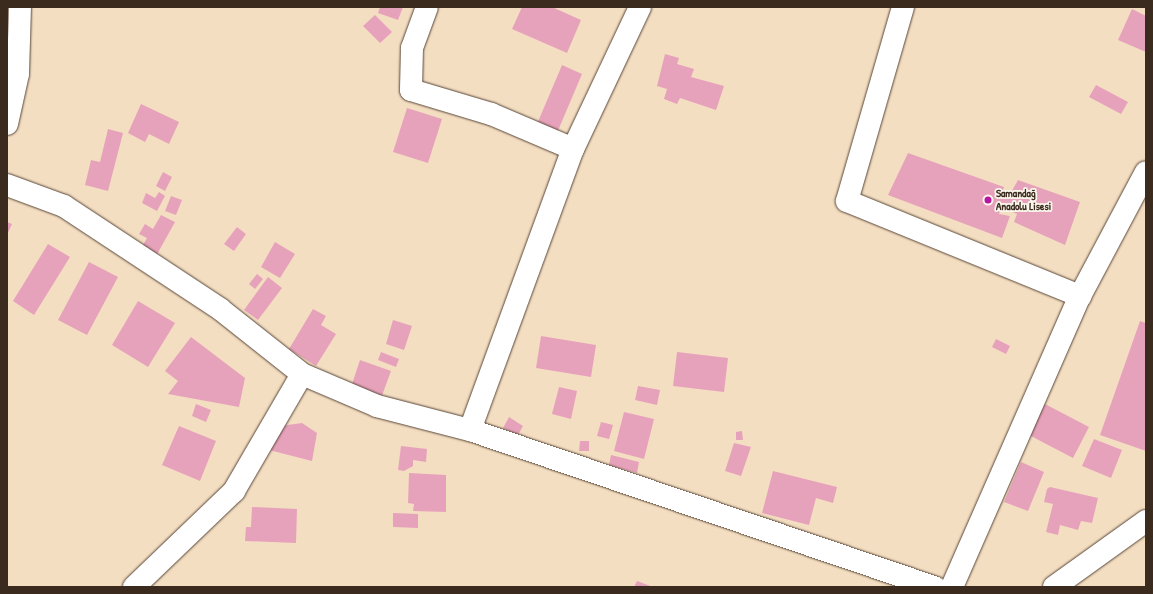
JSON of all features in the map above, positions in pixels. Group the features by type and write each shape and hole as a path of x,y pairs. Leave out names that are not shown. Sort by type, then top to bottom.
{"street":[{"path":"7,124 18,74 20,7"},
{"path":"427,7 412,48 411,90 491,114 573,149"},
{"path":"470,430 573,149 640,7"},
{"path":"903,7 847,201 1080,296"},
{"path":"952,587 1080,296 1146,172"},
{"path":"7,185 71,210 220,309 302,374 378,406 470,430 935,587"},
{"path":"134,587 234,491 302,374"},
{"path":"1054,587 1146,521"}],"building":[{"path":"380,7 403,7 398,20 378,13"},
{"path":"522,7 552,7 581,20 567,53 512,29"},
{"path":"1132,9 1146,16 1146,52 1118,40"},
{"path":"375,15 392,32 380,43 363,26"},
{"path":"665,54 679,58 677,64 694,69 691,77 724,86 716,110 680,98 677,104 664,99 667,89 657,86"},
{"path":"562,65 582,74 557,133 537,124"},
{"path":"1096,85 1128,102 1121,114 1089,97"},
{"path":"141,104 179,122 169,144 149,134 145,142 128,133"},
{"path":"407,108 442,119 428,163 393,152"},
{"path":"108,129 123,133 108,191 85,185 91,160 100,162"},
{"name":"Samandağ Anadolu Lisesi","path":"908,153 1004,187 1001,196 1008,198 1018,180 1080,202 1065,245 1014,222 1017,214 1006,209 1007,206 1002,205 999,214 1010,216 1002,238 888,195"},
{"path":"163,172 172,177 165,191 156,186"},
{"path":"159,192 165,196 157,211 142,203 146,193 155,198"},
{"path":"171,196 182,200 176,215 165,211"},
{"path":"161,215 175,222 155,258 140,250 147,238 139,234 145,224 153,229"},
{"path":"7,222 12,224 7,235"},
{"path":"237,227 246,234 234,251 224,244"},
{"path":"275,242 295,254 280,278 261,267"},
{"path":"48,244 70,257 34,315 13,301"},
{"path":"89,262 118,277 87,335 58,320"},
{"path":"257,274 263,279 255,289 249,284"},
{"path":"268,277 282,288 258,320 244,310"},
{"path":"138,301 175,323 148,367 112,345"},
{"path":"313,309 326,316 321,325 336,334 316,366 289,349"},
{"path":"393,320 412,326 404,350 386,344"},
{"path":"1140,321 1146,323 1146,451 1100,435"},
{"path":"541,336 596,345 591,377 536,368"},
{"path":"191,337 245,378 239,407 168,394 178,381 165,371"},
{"path":"996,339 1010,346 1006,354 992,347"},
{"path":"381,352 399,359 396,367 378,360"},
{"path":"677,352 728,358 724,392 673,386"},
{"path":"360,360 391,371 380,401 350,390"},
{"path":"638,386 660,390 657,405 635,400"},
{"path":"559,387 577,391 571,419 552,414"},
{"path":"196,404 211,410 206,422 192,416"},
{"path":"1045,404 1089,427 1073,458 1029,435"},
{"path":"624,412 654,419 644,459 614,451"},
{"path":"509,417 523,426 518,435 503,428"},
{"path":"601,422 613,425 609,439 597,436"},
{"path":"302,423 317,433 312,461 269,450 280,426"},
{"path":"179,426 216,441 200,481 162,465"},
{"path":"742,431 743,440 736,440 736,432"},
{"path":"1094,439 1122,450 1111,478 1082,466"},
{"path":"580,441 589,441 589,451 579,451"},
{"path":"734,443 751,447 741,476 725,471"},
{"path":"401,446 427,449 426,462 413,460 413,466 404,471 398,470"},
{"path":"611,455 639,462 637,473 609,465"},
{"path":"1021,462 1044,472 1028,511 1004,502"},
{"path":"773,471 837,487 833,503 816,498 809,525 762,513"},
{"path":"409,473 446,475 446,512 413,511 414,504 408,503"},
{"path":"1050,487 1098,498 1092,523 1081,521 1078,530 1060,525 1058,535 1046,532 1053,504 1044,502 1047,489"},
{"path":"252,507 297,509 296,543 245,541 246,527 251,527"},
{"path":"393,513 418,514 418,528 393,527"},
{"path":"637,581 653,587 634,587"}],"place":[{"name":"Samandağ Anadolu Lisesi","path":"988,200"}]}
